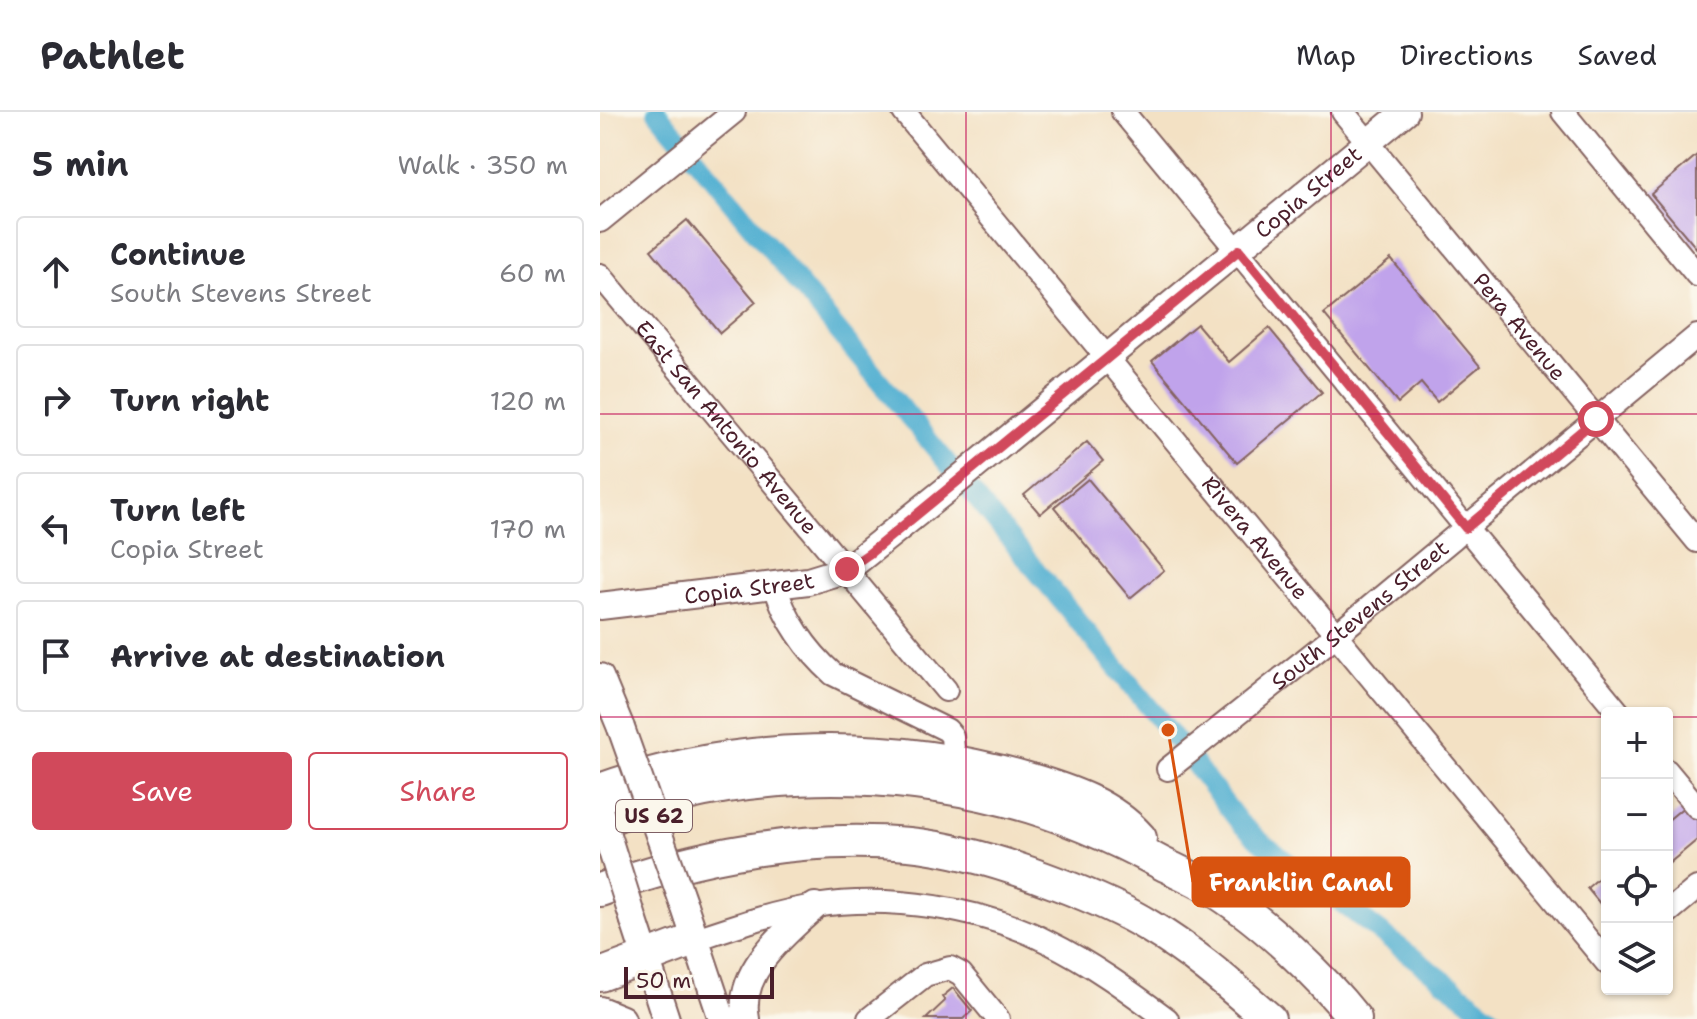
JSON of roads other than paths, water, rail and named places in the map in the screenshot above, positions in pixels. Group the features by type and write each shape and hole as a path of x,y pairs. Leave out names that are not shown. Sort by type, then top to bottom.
{"highway":[{"path":"600,790 707,760 763,754 845,751 954,762 1001,771 1095,803 1134,831 1164,864"},
{"path":"600,822 670,798 718,788 799,780 885,780 1006,800 1082,825 1217,892 1291,950 1355,1019"},
{"path":"600,890 650,871 747,850 843,842 911,844 978,857 1091,896 1149,926 1211,968 1269,1019"},
{"path":"600,975 696,939"}],"main road":[{"name":"Copia Street","path":"600,606 808,581 847,569 1405,112"},
{"name":"US 62","path":"600,677 621,728 722,1019"},
{"name":"US 62","path":"600,813 666,1019"},
{"path":"746,1019 749,986 755,970 780,939 815,906"},
{"path":"600,1010 622,1019"}],"street":[{"path":"600,221 734,112"},
{"name":"Rivera Avenue","path":"904,112 1601,958"},
{"path":"1123,112 1614,707"},
{"name":"Pera Avenue","path":"1343,112 1697,541"},
{"path":"1563,112 1697,275"},
{"name":"East San Antonio Avenue","path":"600,275 946,690"},
{"name":"South Stevens Street","path":"1168,769 1335,636 1697,336"},
{"path":"775,585 782,610 821,663 833,674 947,730 952,736 954,762"},
{"path":"1673,778 1697,807"},
{"path":"1673,908 1697,888"},
{"path":"696,939 741,924 815,906 866,902 920,904 986,919 1047,941 1111,978 1167,1019"},
{"path":"869,1019 925,975 950,968 961,974 998,1019"}],"waterway":[{"path":"657,112 1168,730 1240,823 1494,1019"}],"place":[{"name":"Franklin Canal","path":"1168,730"}]}
